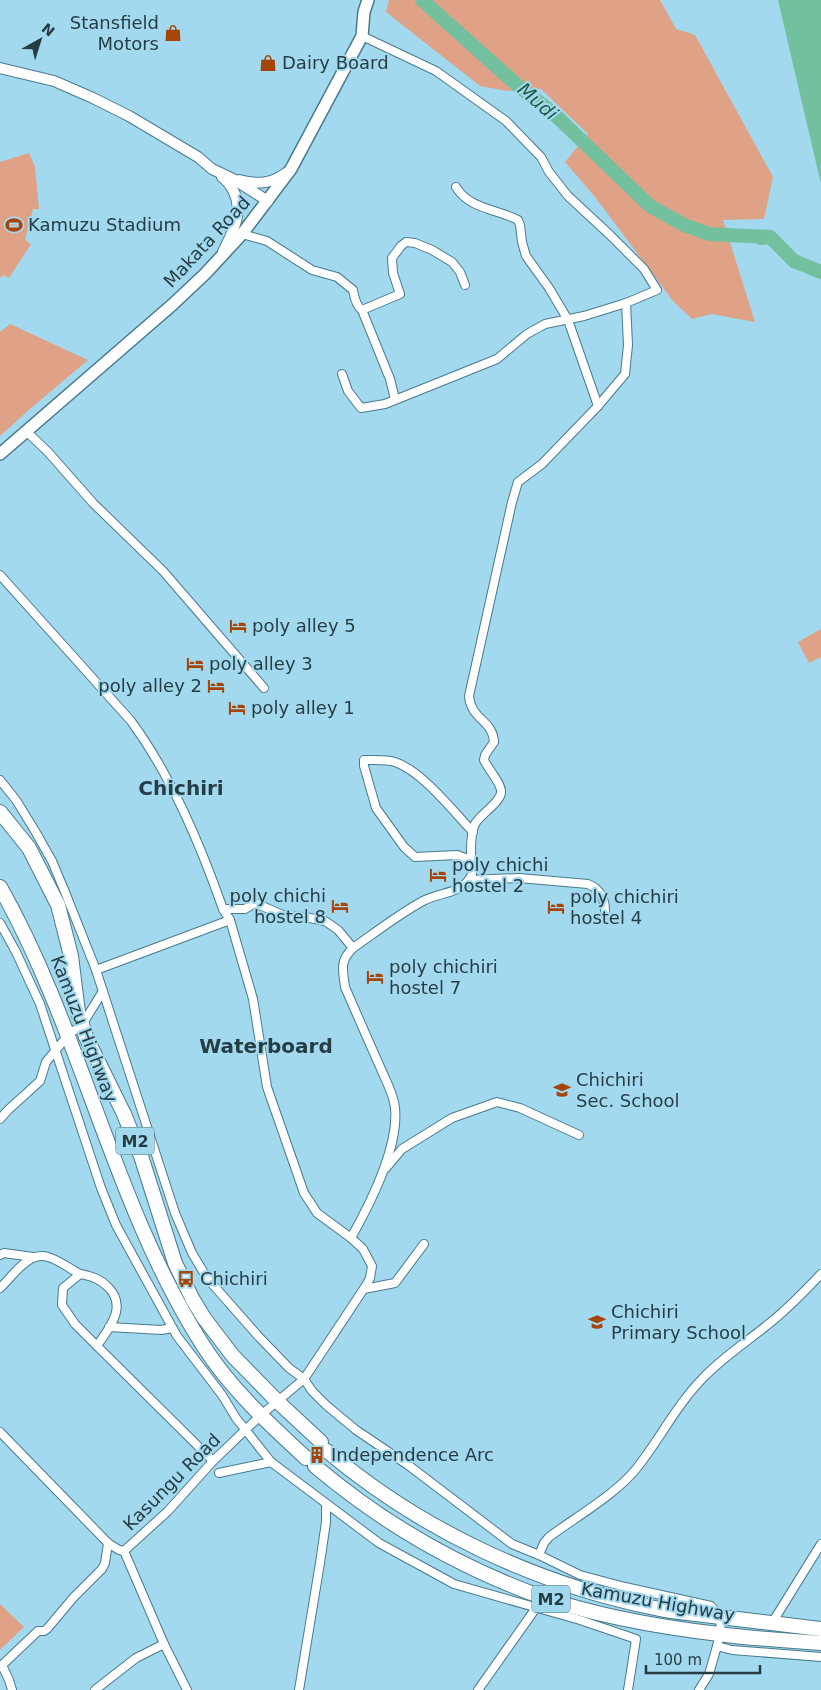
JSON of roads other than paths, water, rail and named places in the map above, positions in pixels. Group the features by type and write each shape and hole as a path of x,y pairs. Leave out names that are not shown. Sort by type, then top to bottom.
{"highway":[{"name":"Kamuzu Highway","path":"0,812 29,848 58,904 71,956 78,1012 82,1025 88,1043 124,1114 141,1156 175,1263 204,1318 234,1356 277,1401 324,1446 378,1490 425,1520 514,1565 582,1590 656,1609 821,1629"},
{"name":"Kamuzu Highway","path":"0,887 30,943 120,1173 161,1270 204,1348 237,1390 310,1462 335,1483 392,1523 449,1556 540,1596 620,1618 719,1640 821,1643"}],"main road":[{"name":"Makata Road","path":"0,454 172,305 242,234 291,169 362,36 364,12 368,0"},
{"path":"0,68 54,81 93,98 129,116 198,157 229,182 238,207 237,221 222,255"},
{"path":"212,169 233,179 268,201"},
{"path":"233,179 250,183 272,182 291,169"}],"street":[{"path":"342,374 348,391 361,408 385,404 497,359 535,328 626,302 657,290 644,269 563,190 527,140 506,121 436,71 362,36"},
{"path":"456,186 464,197 473,204 518,220 526,256 549,288 568,320 598,406"},
{"path":"242,234 267,241 312,270 337,278 353,290 390,379 395,399"},
{"path":"362,310 400,294 393,274 392,258 406,242 415,243 432,250 452,262 460,272 465,285"},
{"path":"0,574 131,721 148,745 188,823 223,909 230,920 253,999 267,1087 304,1193 317,1213 351,1238 366,1212 383,1172 395,1129 395,1107 388,1086 345,988 342,965 346,954 353,948 424,900 460,888 469,880 472,874 473,832 476,823 495,803 501,795 501,791 500,785 484,760 485,755 494,742 493,733 471,709 469,691 518,482 542,464 598,406 625,374 628,345 626,302"},
{"path":"26,431 48,452 93,503 163,571 264,688"},
{"path":"471,860 458,855 416,857 410,852 376,808 364,760 393,761 411,769 473,832"},
{"path":"0,780 16,800 52,862 96,970 175,1212 192,1252 207,1278 289,1368 304,1379 312,1391 326,1405 356,1430 408,1465 512,1544 539,1554 580,1575 711,1606 721,1617 719,1640 709,1674 699,1690"},
{"path":"469,880 518,878 588,884 594,886 603,896 605,911"},
{"path":"223,909 245,909 255,903 285,916 305,916 325,921 338,930 353,948"},
{"path":"96,970 230,920"},
{"path":"0,923 16,952 40,1004 101,1188 116,1225 176,1336 271,1462 378,1544 454,1584 580,1620 636,1639 628,1690"},
{"path":"0,1119 40,1082 46,1062 67,1036 82,1025 103,991"},
{"path":"383,1172 402,1149 452,1118 497,1102 520,1108 579,1135"},
{"name":"Kasungu Road","path":"0,1432 108,1544 124,1551 168,1511 213,1460 261,1415 304,1379 370,1278 372,1266 363,1249 351,1238"},
{"path":"364,1289 395,1283 424,1244"},
{"path":"0,1255 4,1253 48,1257 80,1274 100,1280 117,1300 117,1311 96,1346"},
{"path":"0,1288 33,1257"},
{"path":"80,1274 63,1288 61,1296 62,1305 75,1324 213,1460"},
{"path":"539,1554 549,1537 628,1479 691,1391 706,1375 768,1325 821,1274"},
{"path":"109,1327 161,1330 172,1328"},
{"path":"219,1473 271,1462"},
{"path":"299,1690 326,1522 326,1504"},
{"path":"12,1690 10,1680 1,1666 38,1631 48,1629 73,1598 102,1569 105,1563 108,1544"},
{"path":"772,1622 821,1544"},
{"path":"124,1551 164,1644 187,1690"},
{"path":"478,1690 536,1608"},
{"path":"719,1640 732,1650 821,1657"},
{"path":"95,1690 136,1658 164,1644"}],"waterway":[{"name":"Mudi","path":"422,0 517,85 554,114 650,206 684,225 709,234 770,237"},
{"path":"761,238 770,237 794,261 821,272"}],"place":[{"name":"Stansfield Motors","path":"173,33"},
{"name":"Dairy Board","path":"268,63"},
{"name":"Kamuzu Stadium","path":"14,225"},
{"name":"poly alley 5","path":"238,626"},
{"name":"poly alley 3","path":"195,664"},
{"name":"poly alley 2","path":"216,686"},
{"name":"poly alley 1","path":"237,708"},
{"name":"poly chichi hostel 2","path":"438,875"},
{"name":"poly chichi hostel 8","path":"340,906"},
{"name":"poly chichiri hostel 4","path":"556,907"},
{"name":"poly chichiri hostel 7","path":"375,977"},
{"name":"Chichiri Sec. School","path":"562,1090"},
{"name":"Chichiri","path":"186,1279"},
{"name":"Chichiri Primary School","path":"597,1322"},
{"name":"Independence Arc","path":"317,1455"}],"district":[{"name":"Chichiri","path":"181,788"},
{"name":"Waterboard","path":"266,1046"}]}
